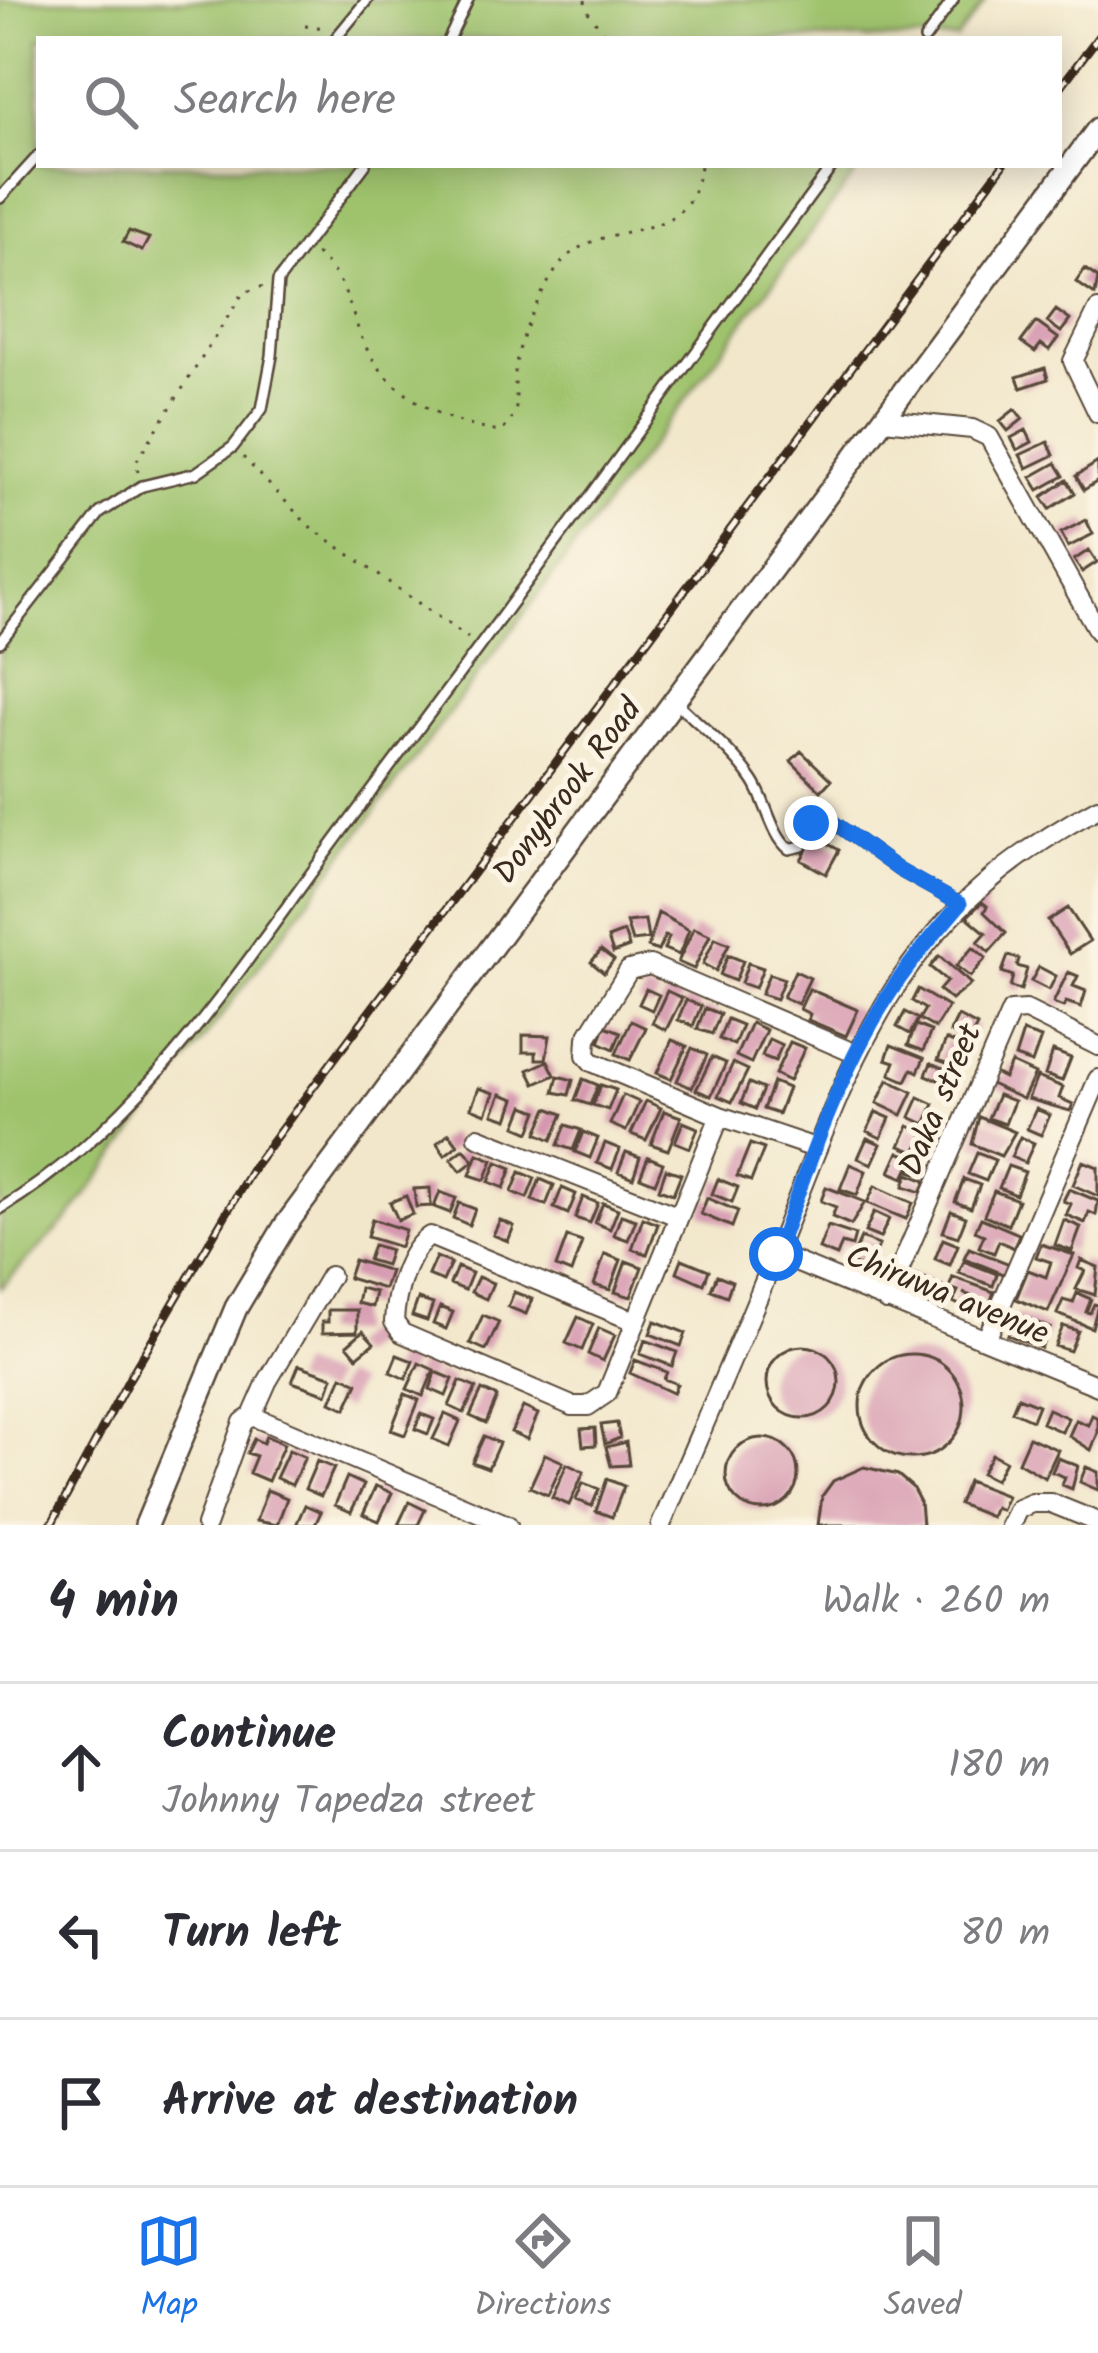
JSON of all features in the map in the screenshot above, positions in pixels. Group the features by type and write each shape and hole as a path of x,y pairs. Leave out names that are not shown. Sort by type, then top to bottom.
{"street":[{"name":"Donybrook Road","path":"146,1525 236,1308 263,1258 1098,129"},
{"path":"1098,310 1073,362 1098,413"},
{"path":"884,420 972,429 988,436 1098,631"},
{"path":"661,1525 776,1254 814,1148 856,1054 906,970 960,904 1030,847 1098,808"},
{"path":"814,1148 720,1116 592,1061 586,1055 587,1038 634,967 650,965 856,1054"},
{"name":"Daka street","path":"886,1301 1011,1011 1027,1010 1098,1046"},
{"path":"986,1340 1098,1079"},
{"path":"634,1321 430,1236 419,1244 403,1279 394,1322 402,1333 572,1406 588,1406 607,1393 720,1116"},
{"path":"478,1137 677,1216"},
{"name":"Chiruwa avenue","path":"776,1254 886,1301 1096,1379"},
{"path":"210,1524 243,1422 252,1416 330,1276"},
{"path":"252,1416 508,1525"},
{"path":"1014,1517 1032,1503 1051,1503 1098,1522"}],"lane":[{"path":"336,36 367,0"},
{"path":"450,36 468,0"},
{"path":"927,36 953,0"},
{"path":"0,198 36,158"},
{"path":"0,642 100,513 142,486 196,472 233,447 262,409 278,281 362,168"},
{"path":"0,1208 38,1186 94,1140 172,1057 481,646 830,168"},
{"path":"674,700 730,752 755,783 772,815 779,842 789,849 802,846 811,823 829,819 899,870 960,904"}],"path":[{"path":"585,0 586,10 606,36"},
{"path":"305,26 342,29"},
{"path":"305,245 333,267 348,293 367,350 384,373 440,416 500,433 513,420 519,400 514,374 522,339 557,269 570,254 594,242 669,221 692,194 700,168"},
{"path":"142,486 136,462 243,293 278,281"},
{"path":"233,447 309,526 481,646"}],"green space":[{"path":"0,0 986,0 959,36 36,36 36,168 860,168 69,1218 0,1288"}],"building":[{"path":"129,231 149,238 142,251 123,242"},
{"path":"1085,269 1098,278 1095,295 1076,282"},
{"path":"1056,310 1070,320 1061,332 1047,322"},
{"path":"1036,322 1058,338 1049,350 1041,344 1035,352 1021,342"},
{"path":"1045,368 1048,379 1021,388 1017,377"},
{"path":"1015,409 1023,419 1008,431 1000,421"},
{"path":"1026,430 1032,442 1017,450 1011,438"},
{"path":"1048,442 1054,455 1027,468 1020,455"},
{"path":"1098,462 1098,481 1084,490 1076,476"},
{"path":"1056,463 1064,476 1039,490 1031,477"},
{"path":"1067,480 1075,493 1050,509 1042,497"},
{"path":"1086,520 1093,534 1068,547 1061,533"},
{"path":"1089,550 1097,562 1082,572 1074,560"},
{"path":"801,751 831,780 821,791 791,761"},
{"path":"814,836 839,850 826,874 801,860"},
{"path":"982,902 987,906 984,912 1006,933 989,952 978,942 986,933 967,917"},
{"path":"1068,908 1090,941 1070,954 1048,921"},
{"path":"658,913 689,930 679,955 664,949 669,937 665,936 658,951 648,947"},
{"path":"645,920 648,939 632,941 626,922"},
{"path":"694,928 710,935 694,969 678,962"},
{"path":"624,932 629,947 613,953 608,938"},
{"path":"715,938 729,944 716,971 703,964"},
{"path":"973,947 986,958 970,977 956,966"},
{"path":"601,950 614,960 604,973 591,962"},
{"path":"728,955 743,961 735,981 720,975"},
{"path":"939,956 971,984 951,1000 939,990 947,981 930,967"},
{"path":"1008,956 1019,959 1017,966 1027,969 1021,990 1010,987 1013,976 1002,972"},
{"path":"748,963 763,968 755,988 741,983"},
{"path":"1039,967 1056,976 1049,990 1031,981"},
{"path":"795,971 810,978 798,1004 783,997"},
{"path":"1068,972 1078,976 1073,986 1086,991 1081,1007 1053,1003"},
{"path":"769,974 784,979 776,999 761,994"},
{"path":"646,989 659,995 652,1010 639,1004"},
{"path":"809,989 858,1010 846,1036 808,1020 810,1014 800,1009"},
{"path":"918,989 948,1007 935,1028 919,1019 925,1009 912,1001"},
{"path":"667,991 682,998 666,1030 652,1023"},
{"path":"686,1000 701,1006 693,1026 678,1020"},
{"path":"705,1008 720,1014 712,1034 697,1029"},
{"path":"905,1012 918,1019 910,1034 897,1027"},
{"path":"958,1016 977,1026 969,1042 950,1032"},
{"path":"727,1019 742,1025 734,1045 719,1039"},
{"path":"631,1021 646,1028 630,1060 616,1054"},
{"path":"751,1023 766,1030 751,1063 736,1056"},
{"path":"916,1025 931,1031 923,1051 908,1045"},
{"path":"605,1026 621,1032 614,1049 599,1042"},
{"path":"1023,1032 1041,1038 1032,1063 1015,1057"},
{"path":"523,1035 550,1036 546,1059 536,1059 536,1052 523,1052"},
{"path":"769,1039 782,1045 775,1061 762,1056"},
{"path":"672,1040 687,1046 671,1079 657,1073"},
{"path":"946,1040 960,1045 953,1065 938,1060"},
{"path":"790,1042 805,1048 789,1081 775,1074"},
{"path":"891,1045 924,1058 918,1072 912,1069 906,1081 890,1074 895,1062 886,1059"},
{"path":"692,1048 707,1055 692,1088 677,1081"},
{"path":"1053,1051 1071,1058 1062,1081 1045,1075"},
{"path":"712,1057 726,1063 711,1096 696,1090"},
{"path":"548,1061 555,1075 535,1084 528,1070"},
{"path":"733,1063 748,1070 732,1102 718,1096"},
{"path":"931,1063 960,1075 955,1087 926,1075"},
{"path":"1011,1063 1035,1074 1023,1099 988,1083 992,1072 1004,1078"},
{"path":"558,1076 573,1080 569,1095 554,1092"},
{"path":"1037,1077 1063,1087 1059,1098 1073,1104 1070,1111 1028,1099"},
{"path":"583,1079 598,1085 590,1105 575,1100"},
{"path":"888,1080 913,1092 902,1115 877,1103"},
{"path":"773,1082 788,1088 778,1114 763,1109"},
{"path":"749,1083 763,1089 755,1109 741,1103"},
{"path":"601,1085 616,1090 608,1110 593,1105"},
{"path":"479,1088 494,1093 486,1114 471,1108"},
{"path":"501,1094 515,1099 508,1119 493,1114"},
{"path":"623,1095 639,1102 626,1131 610,1124"},
{"path":"998,1095 1014,1101 1005,1124 988,1118"},
{"path":"919,1097 934,1104 925,1124 910,1117"},
{"path":"646,1101 661,1108 646,1140 631,1134"},
{"path":"524,1106 538,1111 530,1132 516,1126"},
{"path":"548,1108 563,1114 552,1140 537,1133"},
{"path":"1036,1109 1050,1115 1041,1135 1027,1129"},
{"path":"664,1111 681,1117 668,1150 651,1144"},
{"path":"876,1112 890,1118 881,1138 867,1131"},
{"path":"979,1117 1015,1132 1001,1156 972,1144"},
{"path":"683,1122 698,1128 690,1148 675,1142"},
{"path":"566,1125 581,1130 573,1150 558,1145"},
{"path":"909,1126 924,1133 915,1152 900,1146"},
{"path":"926,1131 943,1137 939,1149 922,1143"},
{"path":"583,1132 598,1138 590,1158 575,1152"},
{"path":"449,1133 458,1145 445,1155 437,1143"},
{"path":"1020,1137 1034,1143 1025,1163 1011,1157"},
{"path":"867,1138 881,1144 872,1164 858,1158"},
{"path":"605,1143 620,1149 612,1169 597,1163"},
{"path":"750,1144 764,1149 751,1181 737,1176"},
{"path":"464,1149 474,1161 461,1171 451,1159"},
{"path":"626,1152 640,1157 633,1178 618,1172"},
{"path":"899,1152 913,1158 904,1178 890,1172"},
{"path":"977,1153 995,1160 986,1181 968,1174"},
{"path":"478,1154 493,1160 485,1180 470,1175"},
{"path":"648,1157 663,1163 655,1183 640,1177"},
{"path":"914,1159 932,1165 928,1177 910,1171"},
{"path":"1083,1161 1098,1167 1098,1196 1073,1185"},
{"path":"497,1162 512,1168 504,1188 489,1182"},
{"path":"850,1164 866,1171 857,1195 840,1189"},
{"path":"1008,1166 1025,1172 1016,1195 999,1188"},
{"path":"666,1169 681,1174 673,1194 659,1189"},
{"path":"520,1172 535,1178 527,1198 512,1192"},
{"path":"908,1174 926,1181 921,1192 904,1186"},
{"path":"540,1179 554,1185 546,1205 532,1200"},
{"path":"718,1179 738,1187 732,1202 712,1194"},
{"path":"964,1179 980,1185 971,1208 955,1202"},
{"path":"875,1186 913,1203 906,1219 867,1203"},
{"path":"826,1187 865,1202 851,1225 832,1217 836,1207 821,1201"},
{"path":"430,1188 431,1206 416,1207 414,1189"},
{"path":"562,1188 576,1194 568,1214 554,1208"},
{"path":"1069,1189 1098,1201 1096,1215 1089,1212 1085,1223 1066,1215 1071,1204 1063,1201"},
{"path":"994,1191 1018,1200 1008,1225 984,1215"},
{"path":"440,1192 456,1198 450,1213 434,1207"},
{"path":"406,1196 413,1214 398,1220 390,1202"},
{"path":"583,1197 598,1203 590,1223 575,1218"},
{"path":"707,1198 738,1211 732,1227 701,1214"},
{"path":"459,1203 475,1209 469,1225 453,1218"},
{"path":"603,1203 618,1209 610,1229 595,1223"},
{"path":"951,1211 966,1217 958,1237 943,1232"},
{"path":"874,1212 889,1219 880,1238 865,1232"},
{"path":"621,1215 636,1220 628,1240 614,1235"},
{"path":"643,1218 658,1224 647,1254 632,1249"},
{"path":"981,1218 1019,1234 1014,1248 999,1241 994,1253 979,1247 984,1235 975,1231"},
{"path":"372,1219 405,1230 400,1247 367,1237"},
{"path":"500,1220 514,1226 508,1241 493,1235"},
{"path":"1064,1220 1081,1227 1072,1251 1055,1245"},
{"path":"828,1226 855,1235 852,1246 842,1243 837,1256 819,1249"},
{"path":"567,1237 582,1242 571,1273 556,1267"},
{"path":"861,1238 879,1245 868,1270 850,1262"},
{"path":"943,1239 958,1245 950,1265 935,1259"},
{"path":"1041,1244 1074,1255 1048,1312 1016,1299 1028,1270 1046,1277 1051,1262 1036,1257"},
{"path":"373,1245 390,1250 385,1265 368,1260"},
{"path":"969,1248 1010,1264 1006,1275 964,1258"},
{"path":"605,1254 621,1260 610,1290 594,1285"},
{"path":"436,1257 451,1263 443,1281 428,1275"},
{"path":"682,1259 709,1270 704,1284 677,1272"},
{"path":"354,1260 390,1271 384,1289 348,1278"},
{"path":"1081,1260 1098,1267 1095,1295 1076,1289 1085,1271 1078,1268"},
{"path":"626,1261 642,1267 631,1297 615,1292"},
{"path":"964,1261 997,1274 993,1286 959,1273"},
{"path":"457,1267 472,1273 465,1290 450,1284"},
{"path":"717,1275 732,1281 727,1296 711,1290"},
{"path":"915,1275 946,1288 940,1303 908,1290"},
{"path":"478,1277 493,1283 486,1299 471,1292"},
{"path":"953,1277 994,1292 990,1303 963,1293 975,1300 970,1310 953,1302 958,1291 949,1288"},
{"path":"360,1288 375,1292 372,1307 357,1303"},
{"path":"514,1292 532,1299 526,1314 508,1307"},
{"path":"1077,1293 1091,1299 1086,1312 1098,1305 1092,1328 1057,1314 1063,1300 1073,1303"},
{"path":"418,1299 433,1304 427,1321 412,1316"},
{"path":"440,1307 453,1312 446,1329 433,1324"},
{"path":"328,1310 357,1310 357,1332 322,1333"},
{"path":"1017,1314 1050,1328 1041,1348 1008,1335"},
{"path":"483,1315 499,1322 486,1350 470,1343"},
{"path":"578,1317 593,1324 582,1350 566,1343"},
{"path":"655,1321 686,1333 681,1346 650,1334"},
{"path":"1063,1326 1078,1331 1070,1351 1055,1346"},
{"path":"599,1328 615,1335 603,1361 588,1354"},
{"path":"363,1331 374,1343 357,1357 347,1345"},
{"path":"645,1340 677,1352 672,1366 640,1354"},
{"path":"803,1346 829,1356 839,1382 829,1408 803,1418 777,1408 767,1382 777,1356"},
{"path":"912,1354 932,1358 949,1369 960,1386 964,1406 960,1426 949,1443 932,1454 912,1458 892,1454 875,1443 864,1426 860,1406 864,1386 875,1369 892,1358"},
{"path":"397,1355 413,1361 406,1379 390,1372"},
{"path":"635,1360 667,1372 664,1379 677,1384 673,1393 630,1373"},
{"path":"419,1363 434,1370 423,1396 407,1389"},
{"path":"299,1365 333,1377 327,1394 292,1382"},
{"path":"436,1372 453,1379 446,1396 430,1389"},
{"path":"342,1376 358,1383 346,1409 331,1402"},
{"path":"460,1381 476,1388 464,1413 449,1406"},
{"path":"482,1390 497,1397 486,1423 470,1416"},
{"path":"405,1394 419,1400 405,1435 391,1430"},
{"path":"1018,1397 1038,1405 1032,1420 1012,1411"},
{"path":"523,1407 538,1414 527,1439 511,1432"},
{"path":"1048,1409 1068,1418 1062,1432 1042,1423"},
{"path":"421,1414 434,1419 428,1434 415,1429"},
{"path":"445,1414 460,1421 449,1446 433,1439"},
{"path":"1092,1415 1098,1418 1098,1433 1091,1450 1069,1436 1076,1420 1088,1425"},
{"path":"617,1423 620,1438 605,1444 601,1425"},
{"path":"595,1428 596,1445 583,1446 581,1429"},
{"path":"266,1436 284,1444 268,1481 249,1473 256,1456 247,1453 254,1439 263,1443"},
{"path":"484,1436 499,1443 488,1468 472,1462"},
{"path":"1029,1437 1058,1450 1045,1478 1018,1462"},
{"path":"762,1438 788,1448 798,1474 788,1500 762,1510 736,1500 726,1474 736,1448"},
{"path":"626,1442 629,1465 611,1466 606,1447"},
{"path":"289,1450 305,1457 292,1485 276,1478"},
{"path":"545,1454 563,1462 548,1495 530,1487"},
{"path":"992,1454 1005,1461 995,1480 981,1473"},
{"path":"1058,1458 1078,1466 1072,1489 1062,1485 1065,1477 1052,1472"},
{"path":"317,1461 334,1468 321,1496 305,1489"},
{"path":"567,1464 584,1472 569,1505 552,1498"},
{"path":"864,1467 898,1475 912,1487 920,1502 922,1525 818,1525 822,1496 833,1481"},
{"path":"1086,1467 1098,1472 1098,1490 1080,1482"},
{"path":"347,1477 364,1485 351,1512 335,1505"},
{"path":"607,1479 624,1486 612,1517 596,1511"},
{"path":"968,1481 1007,1496 1001,1510 995,1507 991,1517 959,1504"},
{"path":"583,1483 599,1489 592,1506 576,1500"},
{"path":"376,1486 392,1493 379,1521 363,1514"},
{"path":"267,1490 287,1498 277,1525 256,1521"},
{"path":"409,1502 425,1510 418,1525 398,1525"},
{"path":"305,1505 321,1512 315,1525 296,1525"}],"railway":[{"path":"1062,85 1098,37"},
{"path":"51,1525 129,1379 254,1166 1001,168"}],"route":[{"path":"776,1254 814,1148 856,1054 885,1000 960,904 899,870 829,819 811,823"}]}
